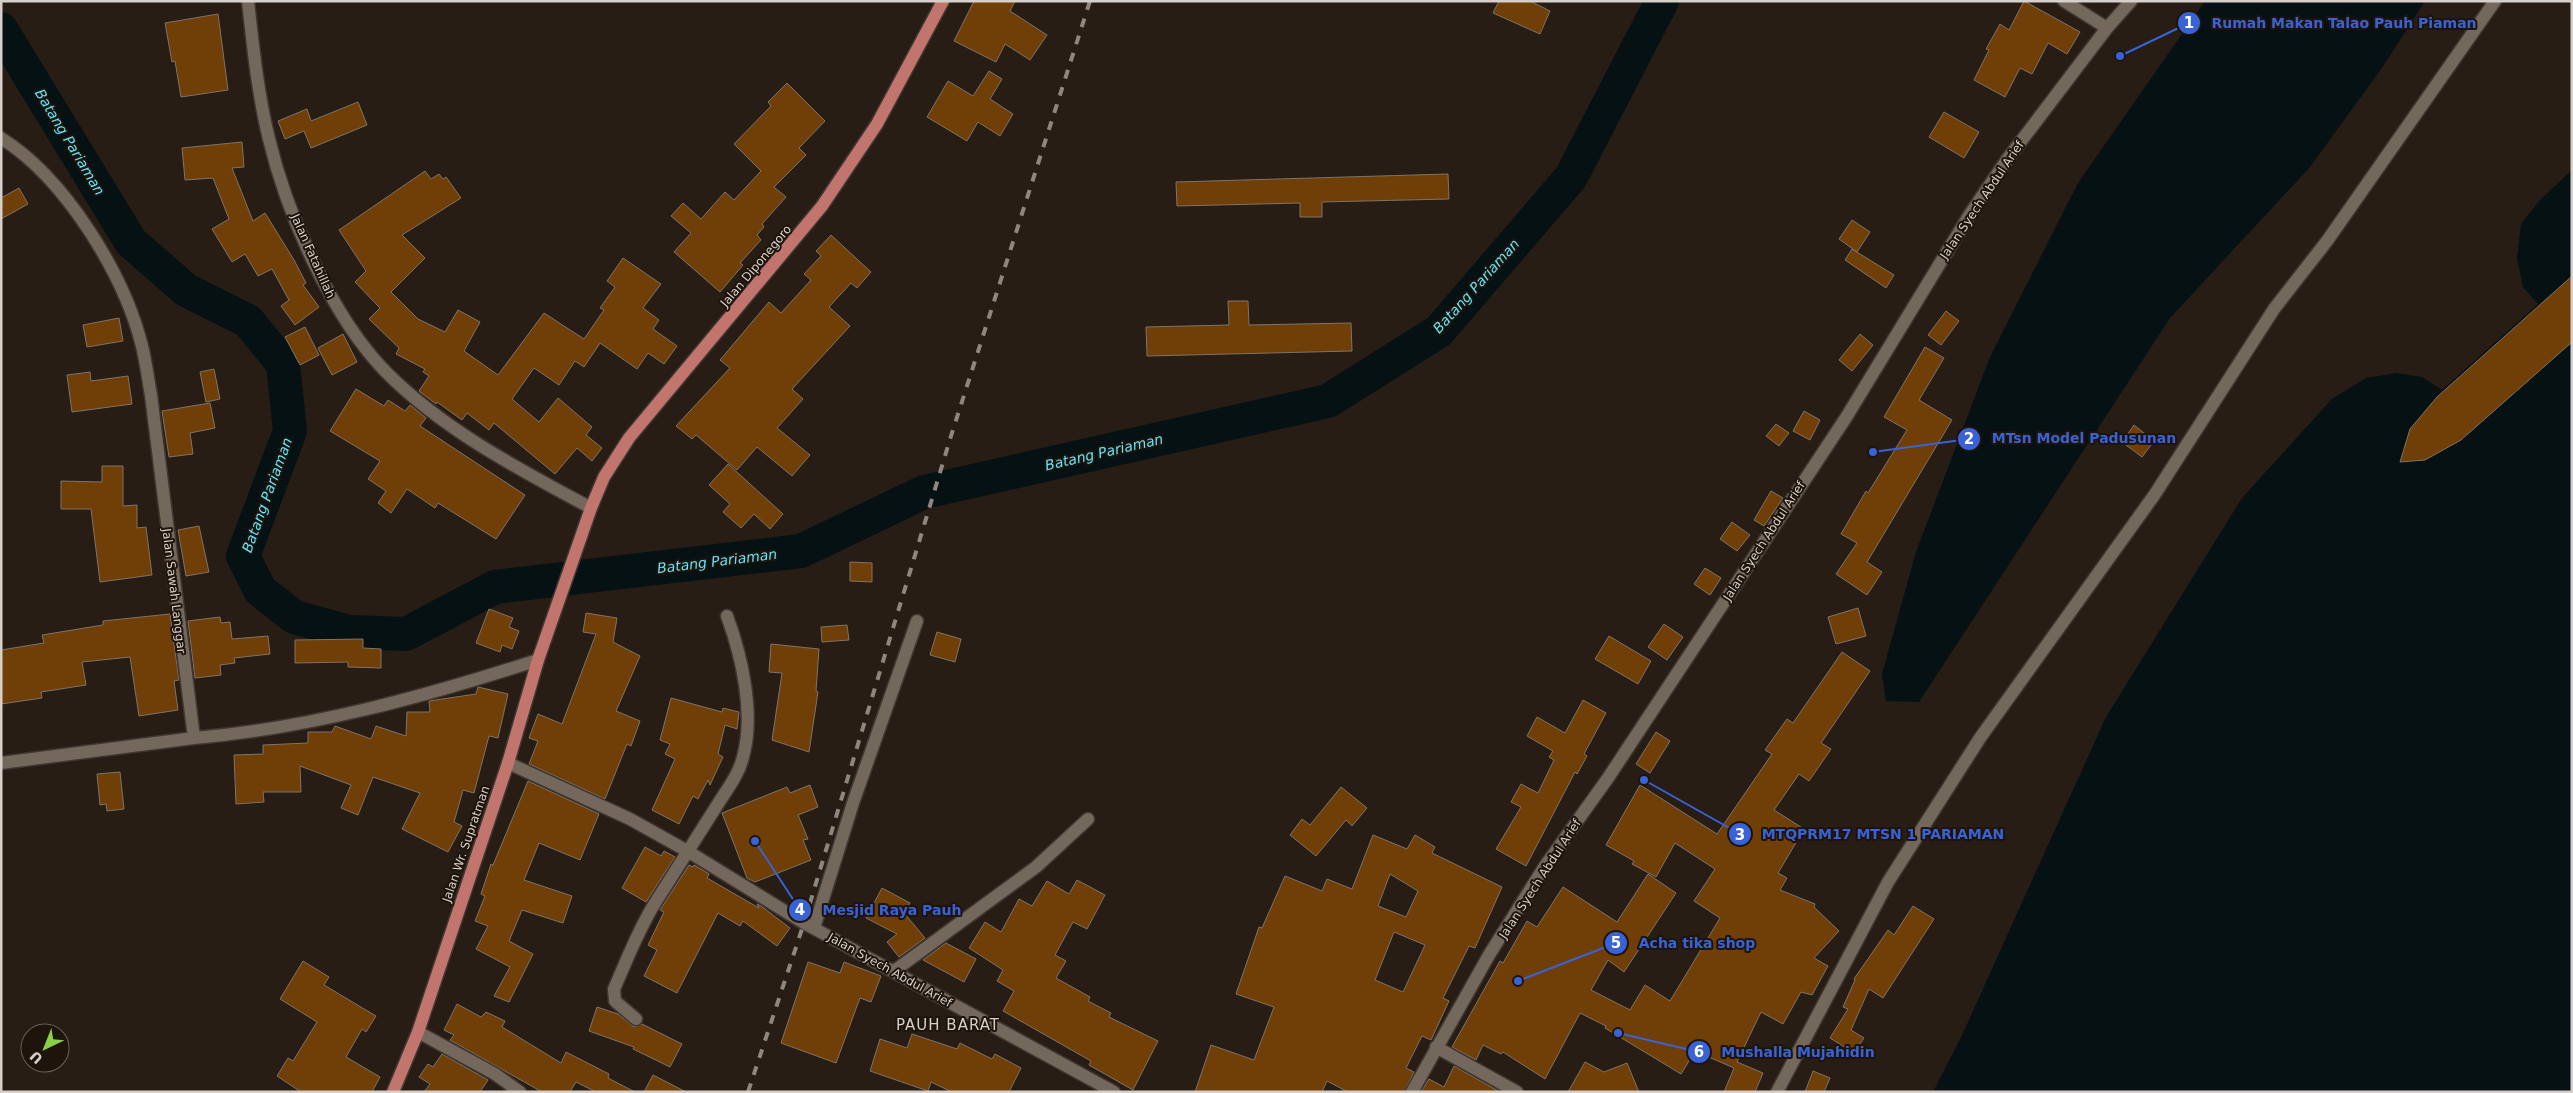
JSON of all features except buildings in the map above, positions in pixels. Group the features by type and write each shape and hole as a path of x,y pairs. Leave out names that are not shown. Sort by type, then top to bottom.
{"main road":[{"name":"Jalan Diponegoro","path":"558,603 590,508 604,477 629,438 794,242 851,166 943,1"},
{"name":"Jalan Wr. Supratman","path":"393,1092 418,1032 508,762 538,660 558,603"}],"street":[{"name":"Jalan Fatahillah","path":"248,1 269,139 300,227 334,303 386,372 414,398 489,452 590,508"},
{"path":"2064,1 2107,28"},
{"name":"Jalan Syech Abdul Arief","path":"1412,1092 1436,1047 1545,866 1608,778 1841,425 1970,214 2006,162 2107,28 2131,1"},
{"path":"1777,1092 1888,882 1980,738 2155,494 2274,309 2328,241 2495,1"},
{"name":"Jalan Sawah Langgar","path":"1,138 24,155 84,221 122,292 142,346 151,395 194,738"},
{"path":"636,1019 615,1001 614,989 644,921 689,852 737,772 745,751 744,677 738,644 727,616"},
{"path":"814,928 853,803 917,621"},
{"path":"1,763 274,728 371,708 460,686 538,660"},
{"name":"Jalan Syech Abdul Arief","path":"508,762 630,819 689,852 814,928 1114,1092"},
{"path":"894,971 1036,867 1088,819"},
{"path":"418,1032 495,1074 520,1092"},
{"path":"1436,1047 1517,1092"}],"shaded area":[{"path":"2205,1 2425,1 2384,65 2310,167 2170,318 1919,702 1886,701 1882,674 1916,552 1990,357 2078,183"},
{"path":"2572,170 2572,1092 1933,1092 1963,1033 2106,717 2242,498 2332,399 2366,378 2396,373 2422,377 2442,390 2538,304 2523,287 2517,258 2521,224 2539,201"}],"waterway":[{"name":"Batang Pariaman","path":"1,29 131,242 186,290 248,321 283,364 290,431 243,556 260,590 294,617 349,632 406,634 495,587 801,551 924,492 1328,401 1439,331 1571,177 1662,1"}],"railway":[{"path":"748,1092 804,923 951,436 1090,1"}],"place":[{"name":"Rumah Makan Talao Pauh Piaman","path":"2120,56"},
{"name":"MTsn Model Padusunan","path":"1873,452"},
{"name":"MTQPRM17 MTSN 1 PARIAMAN","path":"1644,780"},
{"name":"Mesjid Raya Pauh","path":"755,841"},
{"name":"Acha tika shop","path":"1518,981"},
{"name":"Mushalla Mujahidin","path":"1618,1033"}],"district":[{"name":"PAUH BARAT","path":"948,1025"}]}
